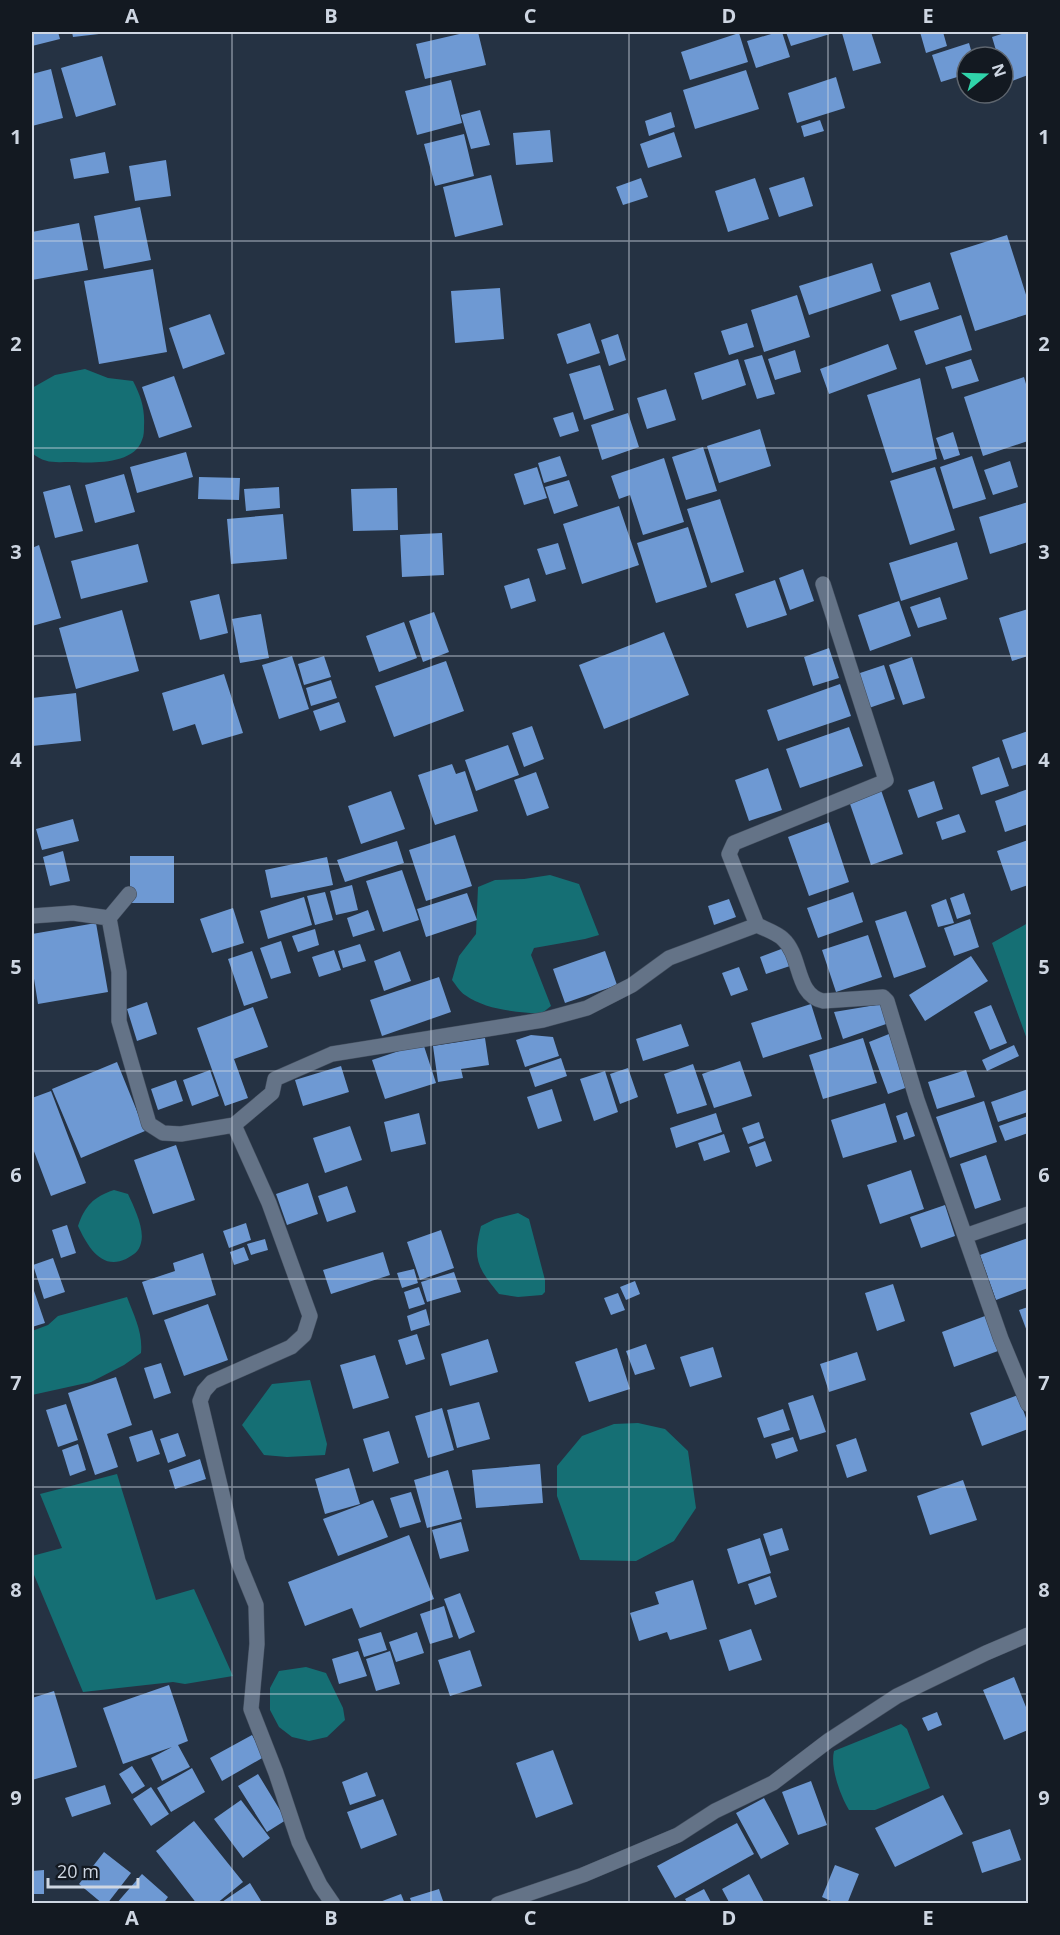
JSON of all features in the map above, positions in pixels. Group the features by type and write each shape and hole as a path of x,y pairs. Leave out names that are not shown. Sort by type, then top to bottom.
{"street":[{"path":"823,584 886,780 734,843 729,854 757,925 783,939 790,949 808,994 823,1001 883,997 887,1001 917,1100 1001,1339 1029,1404"},
{"path":"129,894 109,918 118,972 120,1021 149,1124 163,1133 181,1134 234,1125 272,1093 275,1079 332,1054 543,1020 587,1008 632,985 669,958 757,925"},
{"path":"32,916 73,913 109,918"},
{"path":"234,1125 269,1203 310,1316 304,1335 291,1347 212,1382 204,1391 200,1401 238,1561 256,1605 257,1644 251,1708 299,1842 320,1885 333,1904"},
{"path":"965,1236 1029,1214"},
{"path":"498,1904 584,1875 678,1835 715,1810 773,1783 828,1741 897,1696 1029,1635"}],"shaded area":[{"path":"85,369 108,378 133,381 143,408 144,435 142,440 130,454 111,461 89,463 55,462 41,459 32,453 32,388 55,375"},
{"path":"550,875 579,884 599,935 534,948 531,955 551,1006 541,1014 512,1011 482,1004 463,994 452,980 459,956 476,934 478,887 495,880"},
{"path":"1028,923 1028,1042 992,943"},
{"path":"114,1190 128,1194 138,1218 142,1237 139,1249 135,1253 126,1259 109,1262 96,1254 78,1226 91,1203"},
{"path":"518,1213 529,1219 545,1280 545,1292 542,1295 518,1297 499,1294 479,1263 477,1247 481,1226 495,1219"},
{"path":"127,1297 139,1331 141,1353 124,1365 91,1382 32,1395 32,1331 48,1325 58,1316"},
{"path":"310,1380 327,1444 325,1455 287,1457 264,1455 242,1425 272,1384"},
{"path":"638,1423 665,1429 688,1451 696,1508 674,1541 636,1561 580,1560 557,1496 557,1466 582,1436 614,1424"},
{"path":"117,1474 156,1600 194,1589 233,1676 185,1684 173,1682 83,1692 32,1570 32,1556 62,1548 40,1494"},
{"path":"306,1667 326,1673 343,1708 345,1720 327,1737 309,1741 292,1737 279,1727 270,1710 270,1688 279,1671"},
{"path":"901,1724 907,1729 930,1788 875,1810 849,1810 837,1781 833,1765 834,1751"}],"building":[{"path":"32,32 58,32 60,39 32,46"},
{"path":"72,32 98,32 99,34 73,37"},
{"path":"468,32 478,32 486,65 425,79 416,44"},
{"path":"782,32 790,57 756,68 747,41"},
{"path":"786,32 829,32 830,34 791,46"},
{"path":"871,32 881,63 853,71 842,33"},
{"path":"920,32 943,32 947,46 926,53"},
{"path":"1008,32 1028,32 1028,75 1015,80 1015,45 994,45 992,37"},
{"path":"739,33 748,62 690,80 681,52"},
{"path":"955,48 955,78 941,82 932,55"},
{"path":"102,56 116,105 76,117 61,68"},
{"path":"51,69 63,118 32,126 32,74"},
{"path":"746,70 759,109 695,129 683,90"},
{"path":"836,77 845,108 797,123 788,93"},
{"path":"451,80 462,123 417,135 405,91"},
{"path":"480,110 490,145 471,149 461,115"},
{"path":"671,112 675,127 649,136 645,121"},
{"path":"820,120 824,131 804,137 801,126"},
{"path":"550,130 553,162 516,165 513,133"},
{"path":"674,132 682,157 648,168 640,144"},
{"path":"464,134 474,176 435,186 424,144"},
{"path":"105,152 109,173 74,179 70,159"},
{"path":"166,160 171,196 135,201 129,166"},
{"path":"491,175 503,225 455,237 443,187"},
{"path":"804,177 813,206 779,217 769,188"},
{"path":"641,178 648,197 623,205 616,187"},
{"path":"755,178 769,219 728,232 715,191"},
{"path":"140,207 151,260 104,269 94,216"},
{"path":"79,223 88,270 32,280 32,232"},
{"path":"1007,235 1028,301 1028,314 975,331 950,253"},
{"path":"872,263 881,291 809,315 799,286"},
{"path":"153,269 167,352 99,364 84,281"},
{"path":"930,282 939,309 900,321 891,295"},
{"path":"500,288 504,339 455,343 451,291"},
{"path":"797,295 810,337 764,352 751,310"},
{"path":"210,314 225,354 183,369 169,328"},
{"path":"961,315 972,350 926,365 914,331"},
{"path":"590,323 600,353 567,364 557,334"},
{"path":"747,323 754,347 729,355 721,331"},
{"path":"618,334 626,360 609,366 601,340"},
{"path":"888,344 897,369 829,394 820,369"},
{"path":"795,350 801,372 775,380 768,359"},
{"path":"762,355 775,394 757,399 744,360"},
{"path":"738,359 746,385 702,400 694,373"},
{"path":"971,359 979,381 952,389 945,367"},
{"path":"600,365 614,410 584,420 569,374"},
{"path":"174,376 192,427 159,438 142,387"},
{"path":"1024,377 1028,391 1028,441 983,456 964,397"},
{"path":"920,378 937,459 892,473 867,395"},
{"path":"666,389 676,420 647,429 637,398"},
{"path":"573,412 579,431 560,437 553,418"},
{"path":"628,413 639,447 602,460 591,425"},
{"path":"760,429 771,466 719,483 707,446"},
{"path":"953,432 960,455 944,460 936,438"},
{"path":"703,447 717,491 686,500 672,457"},
{"path":"186,452 193,477 137,493 130,467"},
{"path":"560,456 567,476 544,483 538,463"},
{"path":"972,456 986,499 953,509 940,467"},
{"path":"664,458 684,522 643,535 630,495 619,499 611,476"},
{"path":"1010,461 1018,487 993,495 984,470"},
{"path":"537,467 547,498 524,505 514,474"},
{"path":"935,467 955,530 910,545 890,481"},
{"path":"124,474 135,512 95,523 85,485"},
{"path":"199,477 240,478 239,500 198,499"},
{"path":"569,480 578,506 554,514 545,487"},
{"path":"70,485 83,531 55,538 43,492"},
{"path":"279,487 280,508 246,511 244,489"},
{"path":"397,488 398,530 353,531 351,489"},
{"path":"720,499 744,572 711,583 687,509"},
{"path":"1028,502 1028,542 990,554 979,517"},
{"path":"619,506 639,565 582,584 563,524"},
{"path":"283,514 287,559 231,564 227,519"},
{"path":"688,527 707,587 656,603 637,543"},
{"path":"442,533 444,575 402,577 400,535"},
{"path":"957,542 968,579 901,601 889,563"},
{"path":"558,543 566,569 546,575 537,549"},
{"path":"138,544 148,582 81,599 71,561"},
{"path":"39,545 61,618 32,626 32,548"},
{"path":"803,569 814,601 790,610 779,578"},
{"path":"529,578 536,601 511,609 504,586"},
{"path":"775,580 787,615 747,628 735,594"},
{"path":"219,594 228,633 200,640 190,601"},
{"path":"940,597 947,619 918,628 910,607"},
{"path":"899,601 911,636 870,651 858,615"},
{"path":"1028,609 1028,656 1012,661 999,618"},
{"path":"122,610 139,671 76,689 59,628"},
{"path":"434,612 449,652 423,662 409,621"},
{"path":"261,614 269,658 240,663 232,619"},
{"path":"404,622 417,658 379,672 366,636"},
{"path":"664,632 689,695 604,729 579,665"},
{"path":"829,648 839,678 813,686 804,657"},
{"path":"292,656 309,709 279,719 262,665"},
{"path":"324,656 331,677 304,685 298,664"},
{"path":"912,657 925,698 903,705 889,665"},
{"path":"446,661 464,711 394,737 375,686"},
{"path":"884,665 895,699 869,708 857,674"},
{"path":"224,674 243,733 202,745 195,724 173,731 162,693"},
{"path":"331,680 337,698 311,706 306,688"},
{"path":"840,684 851,716 778,741 767,710"},
{"path":"76,693 81,741 32,746 32,698"},
{"path":"339,702 346,722 320,731 313,711"},
{"path":"532,726 544,759 524,767 512,733"},
{"path":"849,727 863,766 800,788 786,749"},
{"path":"1028,731 1028,764 1012,769 1002,740"},
{"path":"508,745 519,775 476,791 465,760"},
{"path":"999,757 1009,786 981,795 972,767"},
{"path":"452,764 456,774 465,771 478,811 435,825 418,775"},
{"path":"768,768 782,810 749,821 735,780"},
{"path":"536,772 549,808 527,816 514,780"},
{"path":"934,781 943,809 918,818 908,790"},
{"path":"1028,789 1028,824 1005,832 995,801"},
{"path":"881,790 903,854 871,865 849,801"},
{"path":"391,791 405,829 361,844 348,806"},
{"path":"959,814 966,832 942,840 936,822"},
{"path":"73,819 79,841 42,850 36,829"},
{"path":"829,822 849,882 809,896 788,837"},
{"path":"455,835 472,886 426,901 409,850"},
{"path":"1028,840 1028,885 1011,891 997,851"},
{"path":"397,841 404,863 345,882 337,860"},
{"path":"63,851 70,881 50,886 43,857"},
{"path":"130,856 174,856 174,903 130,903"},
{"path":"327,857 333,885 271,898 265,870"},
{"path":"402,870 419,920 383,932 366,881"},
{"path":"352,885 358,910 336,915 330,891"},
{"path":"325,892 333,920 315,925 307,896"},
{"path":"853,892 863,922 818,938 807,908"},
{"path":"467,893 477,920 426,937 417,909"},
{"path":"964,893 971,914 957,919 950,898"},
{"path":"304,897 312,925 268,939 260,911"},
{"path":"729,899 736,917 714,925 708,906"},
{"path":"946,899 954,923 938,927 931,905"},
{"path":"233,908 244,943 212,953 200,919"},
{"path":"368,910 375,930 353,937 347,918"},
{"path":"906,911 926,967 894,978 875,921"},
{"path":"970,919 979,947 954,956 944,928"},
{"path":"96,923 108,992 38,1004 32,966 32,934"},
{"path":"315,929 319,945 298,952 292,936"},
{"path":"868,935 882,977 836,992 822,950"},
{"path":"281,941 291,973 271,979 260,948"},
{"path":"360,944 366,961 343,968 338,951"},
{"path":"784,948 790,966 766,974 760,957"},
{"path":"334,950 341,970 319,977 312,957"},
{"path":"252,951 268,998 244,1006 228,959"},
{"path":"400,951 411,981 384,991 374,961"},
{"path":"605,951 617,985 565,1003 553,969"},
{"path":"971,956 988,981 925,1021 909,995"},
{"path":"739,967 748,990 731,996 722,973"},
{"path":"439,977 451,1012 382,1036 370,1000"},
{"path":"147,1002 157,1034 137,1041 127,1009"},
{"path":"811,1004 822,1039 763,1058 751,1023"},
{"path":"882,1004 889,1023 843,1039 834,1012"},
{"path":"991,1005 1007,1043 990,1050 974,1012"},
{"path":"253,1007 268,1047 234,1059 248,1098 225,1106 197,1028"},
{"path":"681,1024 689,1046 643,1061 636,1039"},
{"path":"889,1034 908,1087 888,1094 869,1042"},
{"path":"531,1035 553,1037 559,1056 525,1067 516,1040"},
{"path":"485,1038 489,1065 461,1069 463,1078 438,1082 433,1046"},
{"path":"863,1038 877,1083 823,1099 809,1055"},
{"path":"423,1043 436,1083 385,1099 372,1060"},
{"path":"1014,1045 1019,1056 987,1071 982,1060"},
{"path":"561,1058 567,1076 535,1087 529,1069"},
{"path":"740,1061 752,1096 714,1108 702,1074"},
{"path":"117,1062 145,1131 81,1158 52,1089"},
{"path":"693,1064 707,1105 677,1114 664,1074"},
{"path":"341,1066 349,1092 303,1106 295,1080"},
{"path":"628,1068 638,1097 620,1104 610,1074"},
{"path":"210,1070 219,1096 192,1106 183,1080"},
{"path":"966,1070 975,1097 937,1109 928,1082"},
{"path":"605,1071 618,1112 594,1121 580,1079"},
{"path":"176,1080 183,1101 158,1110 151,1089"},
{"path":"552,1089 562,1121 538,1129 527,1097"},
{"path":"1028,1089 1028,1112 998,1122 991,1102"},
{"path":"51,1091 86,1183 51,1196 32,1146 32,1098"},
{"path":"984,1101 997,1142 950,1158 936,1117"},
{"path":"885,1103 897,1142 843,1158 831,1120"},
{"path":"907,1112 915,1136 904,1140 896,1116"},
{"path":"419,1113 426,1144 391,1152 384,1122"},
{"path":"716,1113 722,1132 676,1148 670,1128"},
{"path":"1028,1116 1028,1133 1005,1141 999,1126"},
{"path":"759,1122 764,1138 748,1144 742,1128"},
{"path":"350,1126 362,1160 325,1173 313,1138"},
{"path":"724,1134 730,1152 704,1161 698,1143"},
{"path":"765,1141 772,1161 756,1167 749,1147"},
{"path":"176,1145 195,1200 153,1214 134,1160"},
{"path":"986,1155 1001,1200 975,1209 960,1164"},
{"path":"911,1170 924,1209 880,1224 867,1185"},
{"path":"308,1183 318,1214 287,1225 276,1194"},
{"path":"347,1186 356,1212 327,1222 318,1196"},
{"path":"945,1205 955,1236 921,1248 910,1217"},
{"path":"246,1223 251,1240 229,1248 223,1231"},
{"path":"67,1225 76,1253 61,1258 52,1230"},
{"path":"441,1230 454,1268 420,1280 407,1242"},
{"path":"1028,1238 1028,1288 996,1300 980,1255"},
{"path":"265,1239 268,1250 251,1255 247,1244"},
{"path":"244,1247 249,1260 234,1265 230,1252"},
{"path":"383,1252 390,1275 331,1294 323,1270"},
{"path":"203,1253 216,1295 153,1315 142,1282 175,1271 173,1263"},
{"path":"53,1258 65,1292 44,1299 33,1265"},
{"path":"414,1269 418,1283 402,1288 397,1273"},
{"path":"454,1272 461,1292 427,1302 421,1282"},
{"path":"635,1281 640,1294 626,1300 620,1287"},
{"path":"893,1284 905,1321 877,1331 865,1293"},
{"path":"32,1285 45,1323 32,1327"},
{"path":"419,1287 425,1304 409,1309 404,1292"},
{"path":"618,1293 625,1310 611,1315 604,1298"},
{"path":"208,1304 228,1360 184,1376 164,1320"},
{"path":"1028,1307 1028,1334 1019,1310"},
{"path":"426,1309 430,1325 411,1331 407,1316"},
{"path":"985,1316 998,1351 954,1367 942,1332"},
{"path":"417,1334 425,1359 406,1365 398,1340"},
{"path":"488,1339 498,1372 450,1386 441,1354"},
{"path":"646,1344 655,1369 635,1375 626,1351"},
{"path":"713,1347 722,1377 690,1387 680,1357"},
{"path":"617,1348 630,1389 589,1402 575,1362"},
{"path":"857,1352 866,1380 829,1392 820,1364"},
{"path":"375,1355 389,1398 353,1409 340,1365"},
{"path":"161,1363 171,1393 154,1399 144,1368"},
{"path":"116,1377 132,1425 107,1434 118,1467 95,1475 68,1393"},
{"path":"813,1395 826,1432 800,1440 788,1403"},
{"path":"1018,1395 1028,1429 982,1446 970,1413"},
{"path":"479,1402 490,1439 457,1448 447,1410"},
{"path":"66,1404 78,1440 58,1447 46,1410"},
{"path":"442,1408 454,1450 428,1458 415,1416"},
{"path":"783,1409 790,1430 764,1438 757,1418"},
{"path":"152,1430 160,1454 137,1462 129,1437"},
{"path":"389,1431 399,1463 373,1472 363,1439"},
{"path":"178,1433 186,1456 168,1463 160,1439"},
{"path":"793,1437 798,1451 776,1459 771,1444"},
{"path":"856,1438 867,1471 847,1478 836,1445"},
{"path":"78,1444 86,1470 70,1476 62,1450"},
{"path":"200,1459 206,1479 175,1489 169,1470"},
{"path":"540,1464 543,1503 476,1508 472,1470"},
{"path":"349,1468 360,1504 325,1514 315,1479"},
{"path":"448,1470 462,1519 427,1528 414,1480"},
{"path":"963,1480 977,1520 930,1535 917,1496"},
{"path":"411,1492 421,1522 400,1528 390,1498"},
{"path":"373,1500 388,1537 338,1556 323,1519"},
{"path":"461,1522 469,1551 440,1559 432,1530"},
{"path":"782,1528 789,1550 770,1556 763,1534"},
{"path":"409,1535 434,1599 360,1628 352,1608 305,1626 288,1582"},
{"path":"760,1538 771,1573 738,1584 727,1549"},
{"path":"770,1576 777,1597 755,1605 748,1584"},
{"path":"693,1580 707,1629 670,1640 667,1632 639,1641 630,1613 659,1604 655,1592"},
{"path":"460,1593 475,1632 459,1639 444,1599"},
{"path":"444,1606 453,1637 430,1644 420,1614"},
{"path":"751,1629 762,1660 729,1671 719,1640"},
{"path":"381,1632 387,1650 364,1657 358,1639"},
{"path":"417,1632 424,1653 396,1662 389,1642"},
{"path":"470,1650 482,1686 450,1696 438,1660"},
{"path":"358,1651 367,1676 339,1684 332,1659"},
{"path":"390,1651 400,1684 376,1691 366,1659"},
{"path":"1014,1677 1028,1712 1028,1730 1004,1740 983,1690"},
{"path":"169,1685 188,1741 178,1745 190,1767 162,1781 151,1758 172,1747 123,1764 103,1708"},
{"path":"54,1691 77,1767 32,1780 32,1698"},
{"path":"937,1712 942,1725 928,1731 922,1718"},
{"path":"252,1735 264,1757 222,1781 210,1758"},
{"path":"553,1750 573,1804 536,1818 516,1763"},
{"path":"132,1766 145,1786 132,1794 119,1774"},
{"path":"192,1768 205,1792 171,1812 157,1788"},
{"path":"367,1772 376,1796 350,1805 342,1782"},
{"path":"258,1774 286,1820 267,1832 238,1786"},
{"path":"811,1781 827,1825 798,1835 782,1792"},
{"path":"105,1785 111,1804 72,1817 65,1798"},
{"path":"151,1787 169,1814 151,1826 133,1799"},
{"path":"943,1795 963,1834 895,1867 875,1828"},
{"path":"764,1798 789,1844 761,1859 736,1813"},
{"path":"383,1799 397,1835 361,1849 347,1812"},
{"path":"241,1800 270,1838 243,1858 214,1819"},
{"path":"194,1821 243,1882 216,1904 197,1904 156,1851"},
{"path":"737,1823 754,1854 675,1898 657,1866"},
{"path":"1010,1829 1021,1860 982,1873 972,1842"},
{"path":"104,1852 131,1873 107,1904 103,1904 79,1884"},
{"path":"835,1865 859,1874 847,1904 838,1904 822,1897"},
{"path":"44,1870 44,1894 32,1894 32,1871"},
{"path":"142,1874 168,1897 163,1904 116,1904"},
{"path":"749,1874 765,1904 730,1904 722,1889"},
{"path":"250,1883 263,1904 219,1904"},
{"path":"439,1889 444,1904 412,1904 410,1898"},
{"path":"704,1889 712,1904 688,1904 685,1899"},
{"path":"401,1894 405,1904 377,1904 377,1903"}]}
